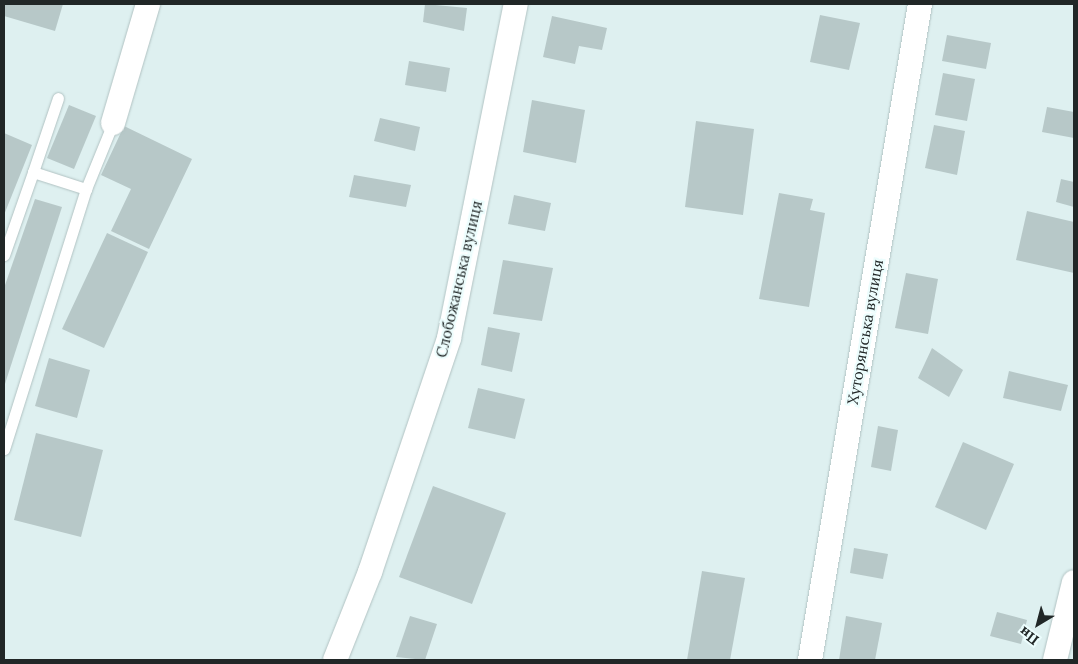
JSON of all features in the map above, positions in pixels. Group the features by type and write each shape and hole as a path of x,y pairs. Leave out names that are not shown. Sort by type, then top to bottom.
{"street":[{"path":"113,123 148,4"},
{"name":"Слобожанська вулиця","path":"335,660 370,572 449,338 516,4"},
{"name":"Хуторянська вулиця","path":"810,660 920,4"},
{"path":"1055,660 1074,582"}],"lane":[{"path":"4,255 58,98"},
{"path":"4,449 86,189 113,123"},
{"path":"33,172 86,189"}],"building":[{"path":"4,4 63,4 55,31 4,16"},
{"path":"425,4 467,8 464,31 423,22"},
{"path":"820,15 860,23 849,70 810,62"},
{"path":"552,16 607,28 602,50 579,46 575,64 543,57"},
{"path":"947,35 991,43 986,69 942,61"},
{"path":"409,61 450,68 446,92 405,85"},
{"path":"943,73 975,79 967,121 935,115"},
{"path":"532,100 585,110 576,163 523,152"},
{"path":"69,105 96,116 74,169 47,158"},
{"path":"1047,107 1074,112 1074,138 1042,132"},
{"path":"380,118 420,127 415,151 374,141"},
{"path":"696,121 754,129 743,215 685,207"},
{"path":"934,125 965,131 957,175 925,168"},
{"path":"124,126 192,159 149,249 111,231 131,189 101,175"},
{"path":"4,133 32,145 4,215"},
{"path":"354,175 411,185 406,207 349,197"},
{"path":"1061,179 1074,182 1074,207 1056,202"},
{"path":"779,193 813,199 810,210 825,213 809,307 759,299"},
{"path":"514,195 551,203 545,231 508,224"},
{"path":"35,199 62,207 4,387 4,288"},
{"path":"1027,211 1074,222 1074,273 1016,260"},
{"path":"107,233 148,252 104,348 62,329"},
{"path":"503,260 553,268 542,321 493,314"},
{"path":"906,273 938,279 928,334 895,328"},
{"path":"488,327 520,333 512,372 481,365"},
{"path":"932,348 963,370 949,397 918,378"},
{"path":"49,358 90,370 77,418 35,406"},
{"path":"1009,371 1068,385 1061,411 1003,398"},
{"path":"478,388 525,399 515,439 468,428"},
{"path":"878,426 898,430 891,471 871,467"},
{"path":"36,433 103,450 81,537 14,520"},
{"path":"963,442 1014,464 986,530 935,507"},
{"path":"433,486 506,513 472,604 399,577"},
{"path":"854,548 888,554 883,579 850,573"},
{"path":"702,571 745,578 730,660 687,660"},
{"path":"997,612 1027,620 1021,644 990,636"},
{"path":"410,616 437,624 425,660 396,657"},
{"path":"846,616 882,623 875,660 839,660"}]}
